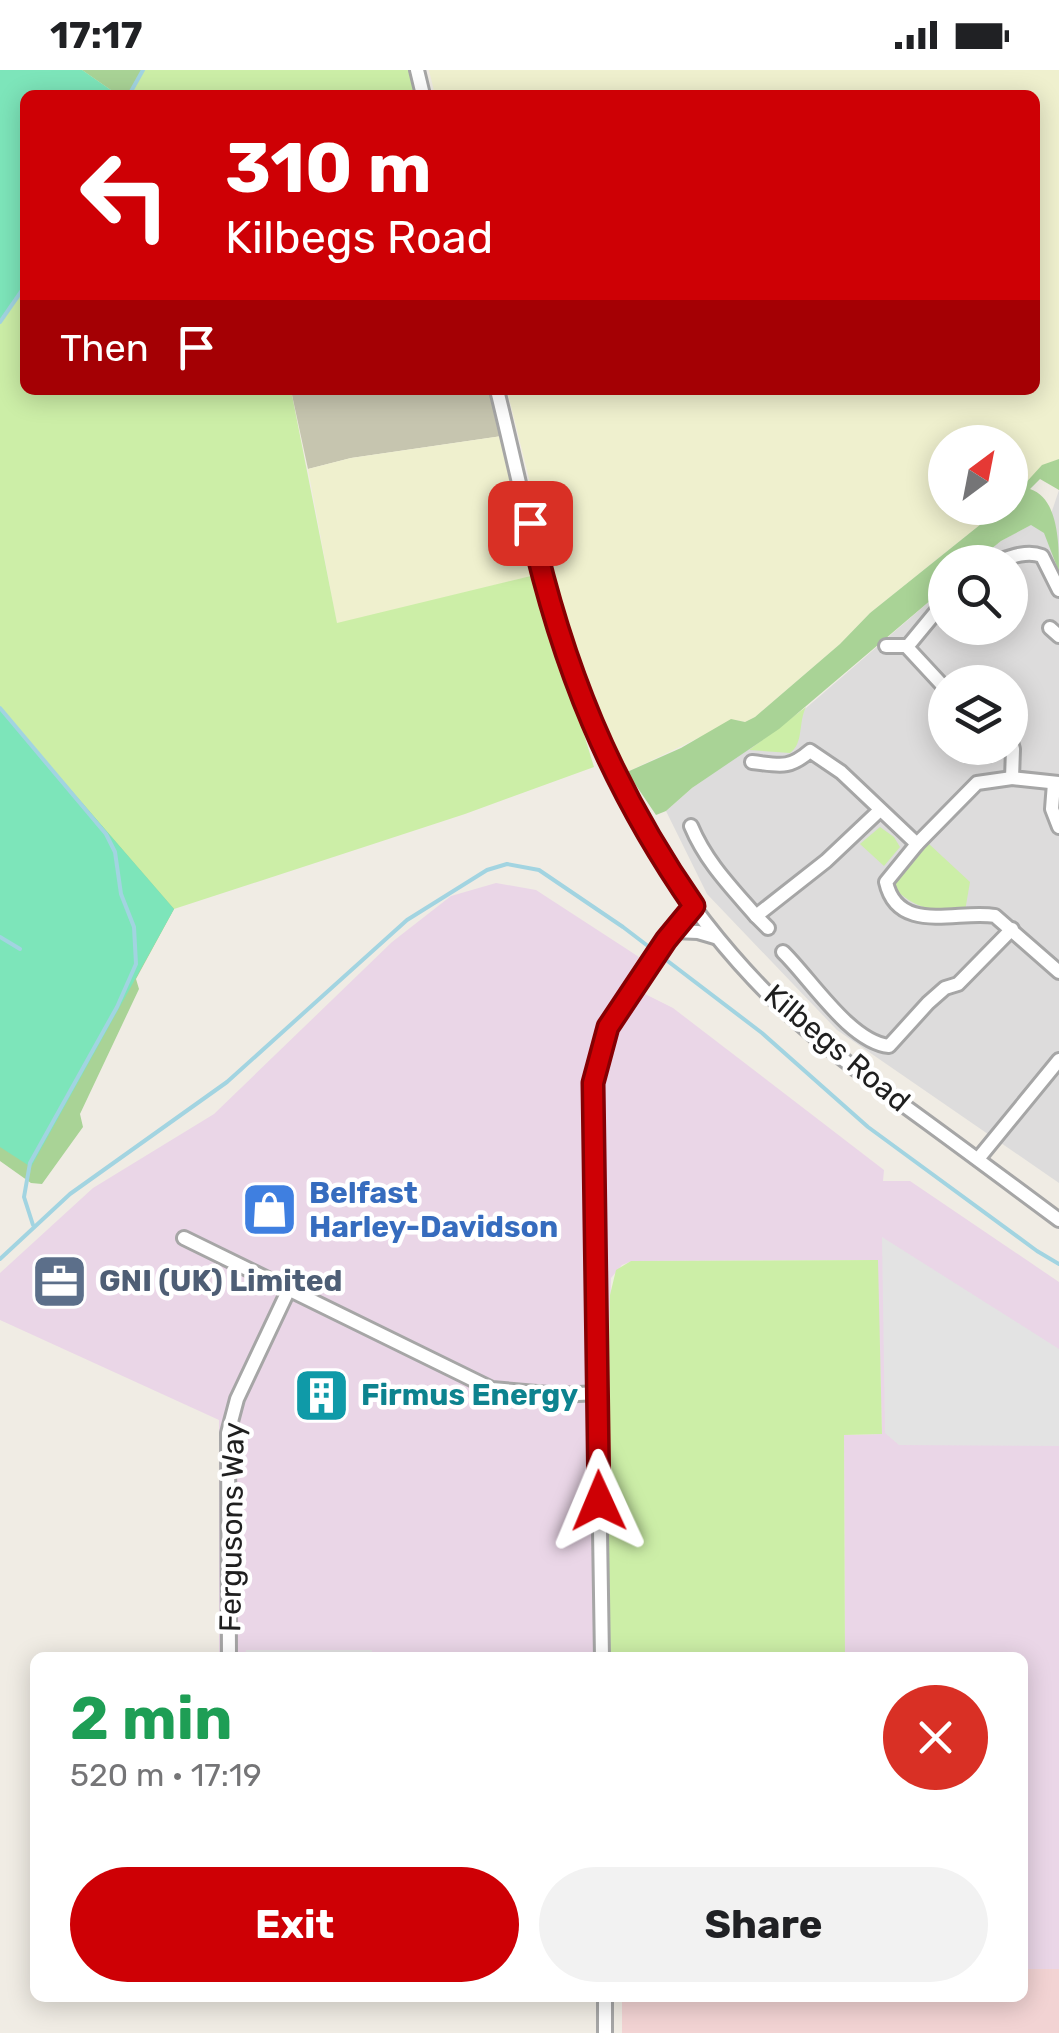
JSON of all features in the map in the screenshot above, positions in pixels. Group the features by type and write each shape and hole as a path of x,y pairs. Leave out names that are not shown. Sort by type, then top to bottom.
{"street":[{"name":"Kilbegs Road","path":"498,395 540,568 577,690 615,780 658,855 718,938 771,997 831,1051 1059,1220"},
{"path":"1028,554 1042,556 1059,590"},
{"path":"886,646 907,646 928,621"},
{"path":"907,646 928,671"},
{"path":"752,762 796,764 809,744 917,844"},
{"path":"1012,778 1013,765"},
{"path":"1059,826 1052,815 1056,783 1012,778 977,784 917,844 886,882 886,888 914,915 990,915 1012,929 1059,972"},
{"path":"756,916 826,862 880,810"},
{"path":"691,826 713,867 768,928"},
{"path":"602,1652 593,1083 608,1027 694,906"},
{"path":"784,952 846,1020 889,1046 928,1003 945,988 958,984 1012,929"},
{"path":"670,935 698,932 718,938"},
{"path":"978,1160 1059,1060"},
{"path":"184,1238 492,1389 517,1394 597,1393"},
{"name":"Fergusons Way","path":"229,1652 228,1433 236,1399 288,1289"},
{"path":"605,2002 606,2033"}],"shaded area":[{"path":"429,70 1059,70 1059,459 1042,466 1028,481 1028,425 928,425 928,525 980,525 955,545 928,545 928,567 755,717 745,722 736,720 627,772 559,599 508,395 1040,395 1040,90 434,90"},
{"path":"292,395 490,395 502,436 351,458 308,469"},
{"path":"502,436 535,575 337,624 308,469 351,458"},
{"path":"1059,490 1059,1183 837,1030 707,894 666,811 692,788 806,708 928,603 928,645 1028,645 1028,545 996,545 1051,514"},
{"path":"496,883 536,890 639,957 623,983 673,1008 884,1170 883,1181 910,1181 1059,1282 1059,1969 1028,1969 1028,1652 845,1652 844,1435 882,1434 877,1260 632,1261 622,1265 611,1278 608,1652 219,1652 219,1420 0,1320 0,1273 93,1188 214,1114 392,942 451,896"},
{"path":"882,1237 1059,1349 1059,1446 899,1445 885,1433"},
{"path":"246,1650 372,1650 372,1652"},
{"path":"1028,1969 1059,1969 1059,2033 622,2033 622,2002 1028,2002"}],"green space":[{"path":"0,70 82,70 111,90 20,90 20,395 292,395 337,623 535,575 594,767 465,814 174,909 31,1167 0,1147"},
{"path":"0,70 82,70 111,90 20,90 20,293 0,321"},
{"path":"82,70 143,70 132,90 111,90"},
{"path":"143,70 410,70 415,90 132,90"},
{"path":"1059,459 1059,490 1040,479 1030,489 1040,494 1052,512 1059,572 1044,533 1031,525 996,545 955,545 980,525 1028,525 1028,480 1042,465"},
{"path":"928,567 928,602 779,729 656,815 627,772 681,748 731,719 745,722 755,717"},
{"path":"806,707 797,744 790,753 749,750"},
{"path":"0,708 174,909 136,979 139,989 80,1114 83,1127 42,1184 31,1183 0,1161"},
{"path":"0,708 174,909 31,1167 0,1147"},
{"path":"880,827 900,847 884,866 860,844"},
{"path":"929,844 970,882 965,911 929,908 913,903 897,891 895,880"},
{"path":"878,1260 882,1434 844,1435 845,1652 608,1652 610,1295 616,1270 631,1261"}],"waterway":[{"path":"132,90 143,70"},
{"path":"0,322 20,293"},
{"path":"0,708 106,834 115,852 121,894 134,927 136,964 117,1007 30,1163 24,1197 33,1225"},
{"path":"0,1259 70,1194 227,1082 407,920 487,870 507,864 539,870 623,927 762,1033 868,1127 1059,1264"},
{"path":"0,937 20,949"}],"place":[{"name":"Belfast Harley-Davidson","path":"270,1210"},
{"name":"GNI (UK) Limited","path":"60,1281"},
{"name":"Firmus Energy","path":"322,1395"}],"route":[{"path":"530,523 577,690 615,780 658,855 694,906 666,940 608,1027 593,1083 599,1501"}]}
